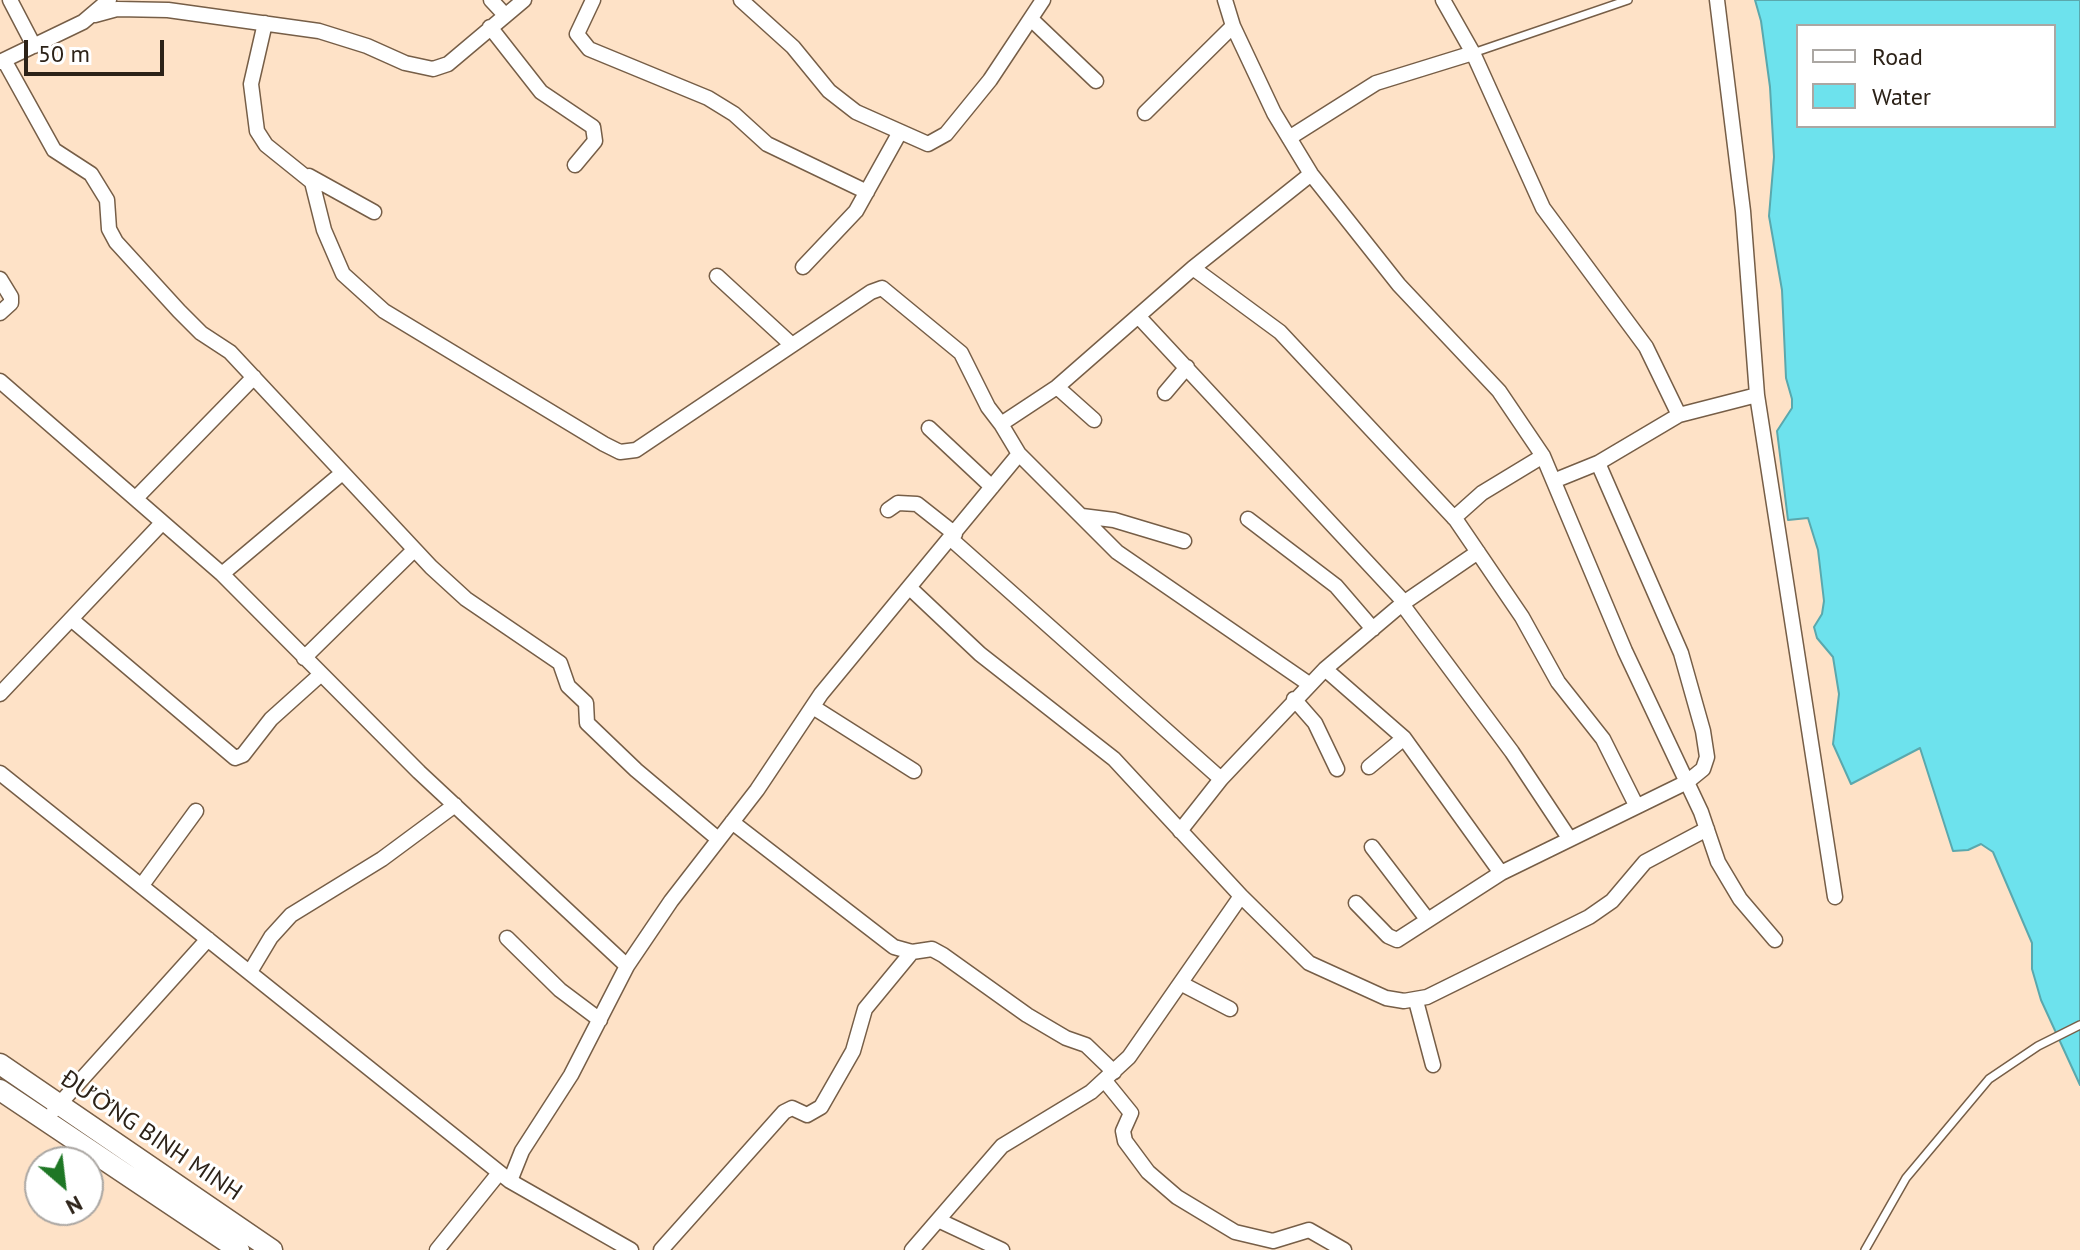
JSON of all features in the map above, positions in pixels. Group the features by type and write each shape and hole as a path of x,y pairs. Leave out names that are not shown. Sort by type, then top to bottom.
{"main road":[{"name":"ĐƯỜNG BINH MINH","path":"0,1064 53,1112 239,1250"},
{"name":"ĐƯỜNG BINH MINH","path":"0,1090 53,1112 272,1250"}],"street":[{"path":"10,0 34,46"},
{"path":"95,15 109,0"},
{"path":"491,0 505,15"},
{"path":"524,0 448,64 433,69 405,63 338,36 265,23 149,9 117,9 95,15 2,61 54,150 91,174 107,200 109,229 116,242 179,311 201,333 230,352 341,474 466,599 560,663 568,686 586,703 587,723 636,770 718,839"},
{"path":"593,0 577,34 589,49 708,98 734,114 767,144 867,192"},
{"path":"741,0 785,38 835,96 856,112 928,144 946,134 990,80 1043,0"},
{"path":"1225,0 1233,26 1289,138 1311,174 1399,285 1499,391 1543,456 1556,480 1625,651 1687,782 1726,879 1775,940"},
{"path":"1443,0 1473,53 1543,208 1646,347 1679,415"},
{"path":"1717,0 1743,211 1757,395 1835,897"},
{"path":"1031,19 1096,81"},
{"path":"265,23 251,84 257,131 266,145 308,176 374,212"},
{"path":"1145,113 1233,26"},
{"path":"490,27 541,92 593,127 595,141 575,165"},
{"path":"1289,138 1376,83 1473,53"},
{"path":"803,267 846,222 867,192 900,132"},
{"path":"1001,424 1057,387 1193,268 1311,174"},
{"path":"308,176 330,247 343,274 356,288 384,311 620,452 636,450 871,292 886,288 961,353 988,407 1019,454 1117,552 1309,684"},
{"path":"1193,268 1280,332 1454,518 1522,617 1558,682 1603,739 1636,805"},
{"path":"717,276 792,345"},
{"path":"0,279 11,297 11,303 0,313"},
{"path":"1138,316 1403,603 1512,752 1569,838"},
{"path":"1165,393 1187,367"},
{"path":"136,498 254,377"},
{"path":"0,381 222,574 320,675 627,966"},
{"path":"1057,387 1094,420"},
{"path":"1556,480 1598,463 1679,415 1757,395"},
{"path":"929,428 992,487"},
{"path":"437,1250 504,1177 600,1020 627,966 774,767 813,707 1019,454"},
{"path":"1454,518 1482,493 1543,456"},
{"path":"1356,903 1393,940 1501,873 1687,782 1703,769 1707,757 1681,653 1598,463"},
{"path":"222,574 341,474"},
{"path":"888,510 898,503 917,504 1221,779"},
{"path":"1082,516 1114,520 1184,541"},
{"path":"1248,519 1336,586 1373,629"},
{"path":"0,694 161,524"},
{"path":"304,658 414,550"},
{"path":"1180,831 1221,779 1325,669 1403,603 1478,552"},
{"path":"911,589 980,654 1114,759 1241,896 1316,968 1386,998 1416,1001 1589,917 1612,901 1645,862 1707,829"},
{"path":"71,619 235,758 243,755 271,719 320,675"},
{"path":"1325,669 1404,738 1501,873"},
{"path":"1294,699 1315,723 1337,769"},
{"path":"813,707 914,771"},
{"path":"1369,767 1404,738"},
{"path":"0,773 504,1177 631,1250"},
{"path":"250,972 271,937 291,915 382,859 455,805"},
{"path":"142,885 196,811"},
{"path":"732,822 894,947 912,952 932,949 1059,1035 1086,1045 1131,1113 1123,1131 1125,1141 1148,1172 1177,1197 1235,1232 1273,1241 1293,1242 1309,1230 1344,1250"},
{"path":"1372,847 1427,919"},
{"path":"912,1250 1002,1146 1109,1077 1140,1043 1241,896"},
{"path":"507,938 552,982 600,1020"},
{"path":"53,1112 208,939"},
{"path":"661,1250 784,1112 792,1108 807,1115 821,1107 853,1051 860,1016 912,952"},
{"path":"1182,984 1230,1009"},
{"path":"1416,1001 1433,1065"},
{"path":"938,1220 1002,1250"}],"lane":[{"path":"1473,53 1628,0"},
{"path":"1865,1250 1906,1178 1989,1079 2038,1046 2080,1025"}],"water":[{"path":"1755,0 2080,0 2080,1085 2041,1000 2032,969 2032,943 1993,852 1981,844 1968,850 1953,851 1920,748 1851,784 1833,744 1839,694 1833,657 1817,638 1814,627 1822,614 1824,601 1818,550 1808,518 1788,520 1777,431 1792,408 1792,399 1786,378 1782,290 1769,216 1774,157 1770,87"}]}
